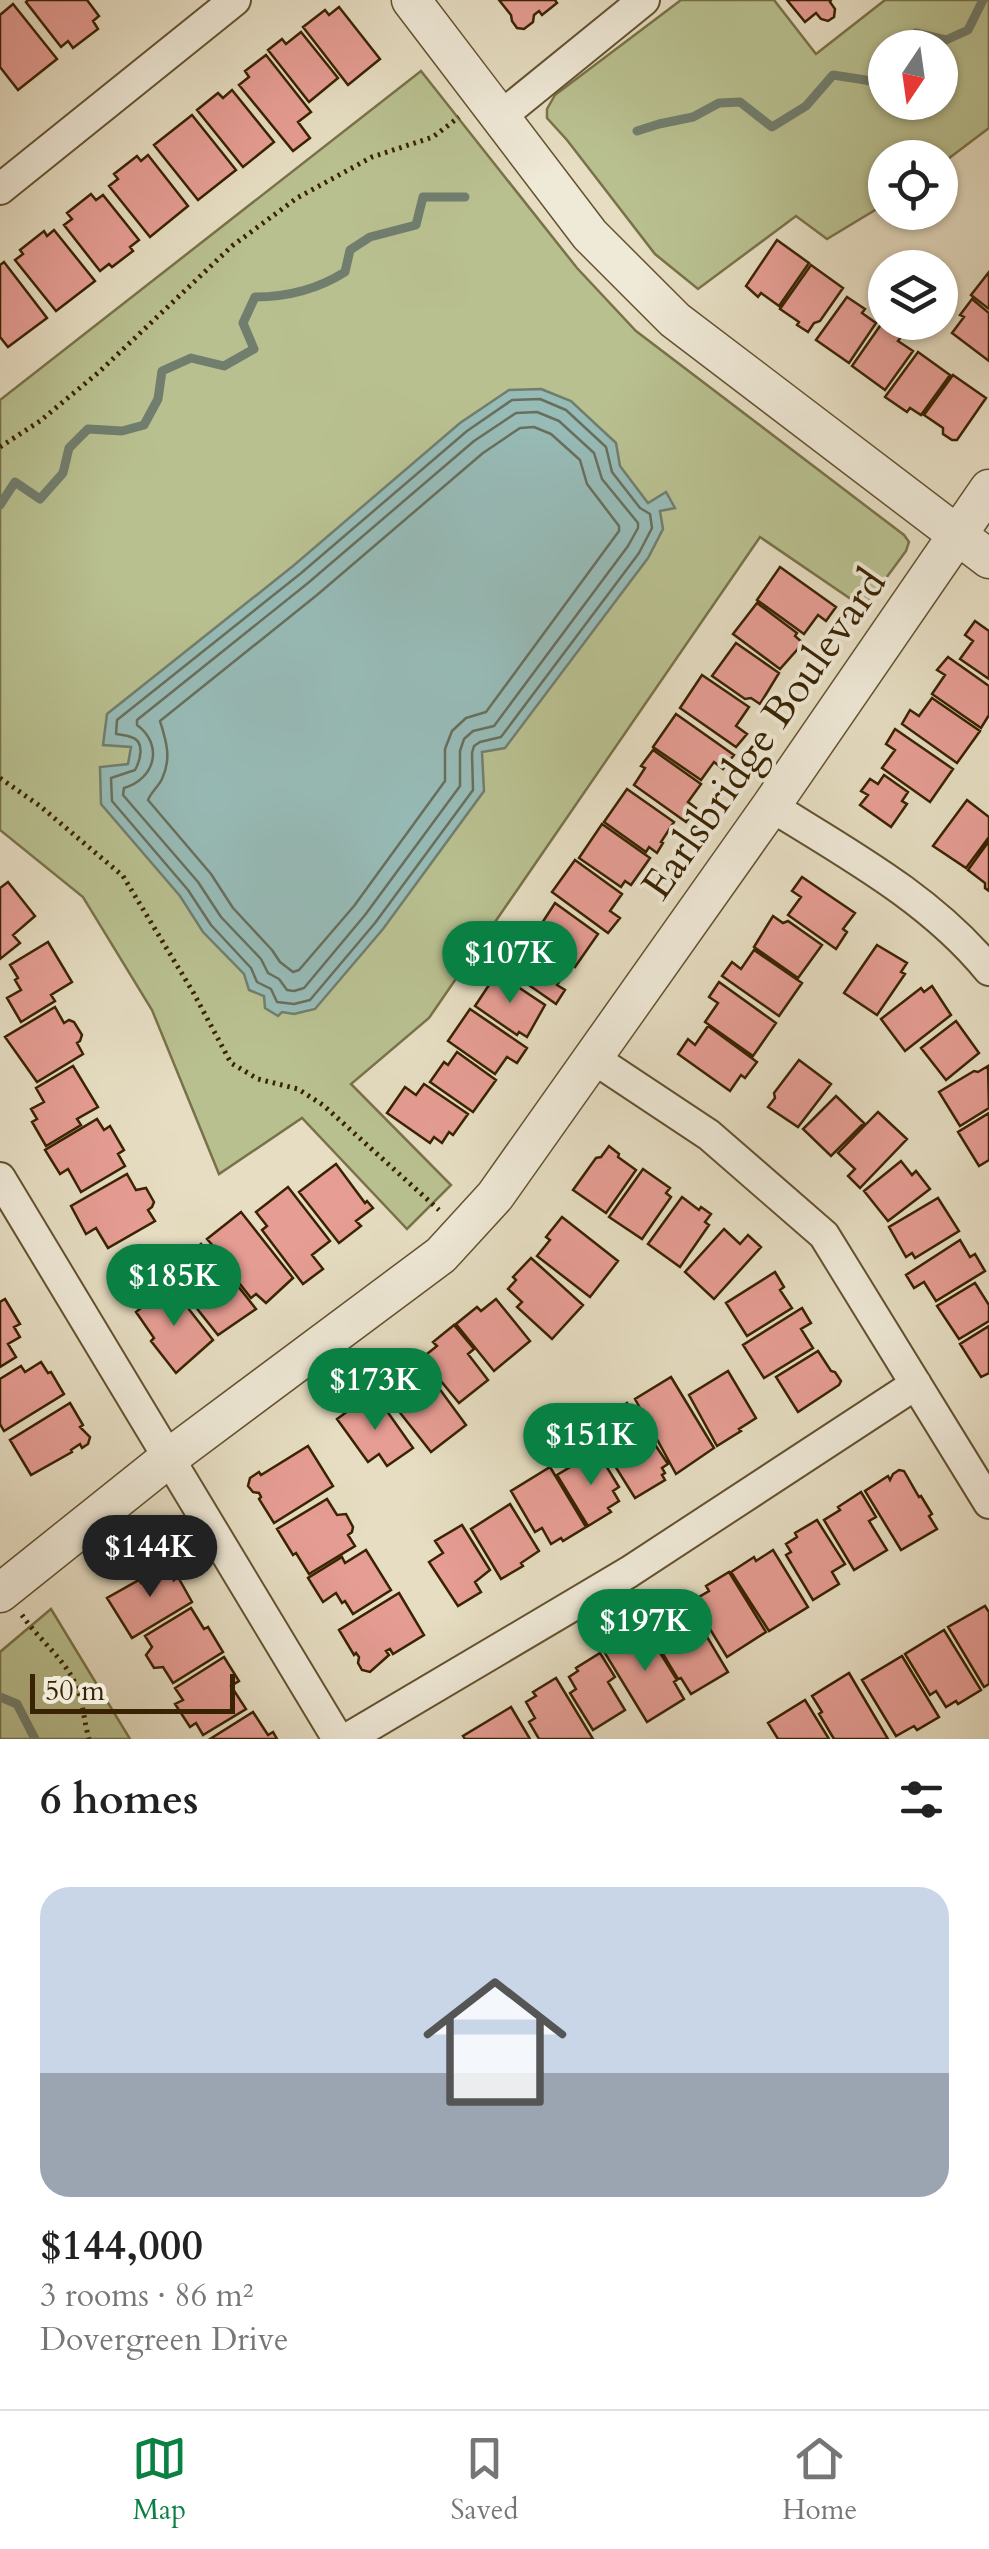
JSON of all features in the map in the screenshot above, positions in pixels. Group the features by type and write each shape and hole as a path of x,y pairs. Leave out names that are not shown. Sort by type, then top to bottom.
{"street":[{"path":"0,189 235,0"},
{"path":"410,0 590,235 675,320 989,559"},
{"path":"492,107 644,0"},
{"name":"Earlsbridge Boulevard","path":"2,1591 170,1457 441,1254 495,1196 989,489"},
{"path":"771,806 902,888 970,947 989,970"},
{"path":"593,1058 709,1135 824,1235 989,1503"},
{"path":"0,1178 338,1739"},
{"path":"347,1739 629,1572 916,1384"}],"path":[{"path":"0,447 40,421 99,372 232,246 297,198 372,157 434,137 492,107"},
{"path":"0,778 40,806 123,876 231,1062 258,1079 298,1090 323,1105 463,1231"},
{"path":"2,1591 63,1663 77,1686 89,1739"}],"green space":[{"path":"681,0 774,0 816,54 885,0 989,0 989,128 958,151 958,140 868,140 868,214 827,239 796,216 698,289 655,254 547,118 555,95"},
{"path":"421,71 577,268 636,331 909,542 864,608 760,537 429,1018 351,1084 451,1185 407,1229 302,1118 219,1174 152,1010 83,897 0,830 0,400"},
{"path":"51,1609 130,1739 0,1739 0,1652"}],"water":[{"path":"541,389 571,401 616,443 620,466 648,503 666,492 675,508 660,511 663,529 648,558 505,748 482,752 484,791 383,929 315,1009 294,1014 282,1012 278,1016 265,1008 264,996 249,990 244,974 203,932 180,896 101,804 100,767 128,764 131,747 103,745 107,714 293,566 460,423 509,390"}],"building":[{"path":"28,0 87,0 99,16 93,21 98,29 73,48 68,41 61,47"},
{"path":"499,0 557,3 542,15 539,11 524,29 517,28"},
{"path":"787,0 831,0 834,17 828,21 816,13 805,22"},
{"path":"13,4 57,59 18,90 0,67 0,15"},
{"path":"339,7 380,59 348,85 303,27 325,10 329,15"},
{"path":"301,32 338,78 309,102 268,50 282,39 286,44"},
{"path":"266,55 311,112 298,122 310,138 293,151 239,85 249,77 245,71"},
{"path":"232,90 274,142 243,167 197,110 218,93 223,98"},
{"path":"192,115 236,170 198,200 154,145"},
{"path":"148,155 188,206 150,237 109,186 118,179 114,174 137,156 141,161"},
{"path":"91,194 96,200 103,195 139,240 130,247 133,251 100,271 64,225 72,219 67,213"},
{"path":"54,230 95,281 56,311 15,260 23,254 20,250 44,231 47,236"},
{"path":"777,240 809,263 779,306 761,293 758,297 746,286"},
{"path":"4,262 47,318 8,347 0,337 0,265"},
{"path":"811,265 843,288 808,332 780,309"},
{"path":"989,272 989,309 971,295"},
{"path":"847,297 865,309 862,313 868,317 868,335 849,363 816,340"},
{"path":"972,299 989,313 989,361 958,338 958,325 964,317 960,315"},
{"path":"870,340 899,340 913,351 885,390 852,366"},
{"path":"918,352 950,375 921,415 910,408 907,412 885,397"},
{"path":"953,375 986,398 957,440 943,434 943,428 924,415"},
{"path":"780,567 836,607 826,621 818,615 804,634 757,600"},
{"path":"757,603 797,633 795,636 803,643 780,669 733,634"},
{"path":"975,621 989,631 989,679 960,659 973,641 965,635"},
{"path":"736,643 779,673 760,704 745,699 712,676"},
{"path":"948,657 989,686 989,715 981,728 932,694 945,675 937,670"},
{"path":"702,675 749,707 736,726 747,734 736,747 680,708"},
{"path":"932,698 980,731 957,763 902,724 910,710 919,716"},
{"path":"676,714 734,755 723,769 714,762 701,780 653,747"},
{"path":"895,729 953,769 930,802 882,768 895,750 886,744"},
{"path":"653,750 701,784 688,802 696,808 686,822 634,785"},
{"path":"884,775 908,792 902,801 907,804 891,827 860,805 868,795 861,791 870,779 878,784"},
{"path":"627,789 674,822 657,853 649,847 646,852 604,822"},
{"path":"967,800 989,817 989,837 966,868 933,846"},
{"path":"602,824 650,858 631,885 625,881 621,887 579,858"},
{"path":"989,841 989,891 968,870"},
{"path":"575,860 622,894 610,911 620,918 608,933 552,892"},
{"path":"802,877 855,913 843,929 847,932 836,949 788,915 801,897 792,891"},
{"path":"8,882 35,916 13,935 20,943 0,959 0,888"},
{"path":"555,903 598,934 575,967 536,939"},
{"path":"773,916 783,923 788,921 822,945 798,978 754,947"},
{"path":"522,933 570,966 557,985 565,990 556,1004 500,965"},
{"path":"48,942 72,982 51,995 55,1001 21,1022 7,998 21,990 10,965"},
{"path":"877,945 907,963 901,972 905,974 877,1015 844,993"},
{"path":"754,950 802,983 779,1016 722,976 732,962 741,969"},
{"path":"497,973 545,1005 527,1037 519,1032 517,1035 475,1006"},
{"path":"719,982 776,1023 753,1056 705,1022 718,1003 709,997"},
{"path":"932,986 951,1015 905,1051 881,1019 921,988 924,992"},
{"path":"55,1007 64,1023 74,1022 82,1035 77,1043 83,1054 37,1082 5,1037"},
{"path":"470,1009 527,1048 517,1063 507,1057 495,1074 448,1041"},
{"path":"956,1021 979,1053 946,1080 921,1048"},
{"path":"708,1026 757,1062 730,1091 678,1054 688,1039 695,1045"},
{"path":"457,1052 496,1080 473,1112 430,1082"},
{"path":"799,1060 831,1084 798,1127 768,1107"},
{"path":"73,1066 98,1107 77,1119 81,1125 46,1146 32,1122 37,1119 31,1109 44,1102 36,1088"},
{"path":"988,1066 989,1108 960,1126 939,1092"},
{"path":"424,1084 468,1114 442,1143 434,1137 430,1143 387,1113 405,1087 416,1095"},
{"path":"836,1096 864,1123 831,1156 803,1129"},
{"path":"878,1112 907,1139 860,1188 848,1176 855,1169 838,1153"},
{"path":"989,1113 989,1160 979,1166 958,1132"},
{"path":"97,1119 104,1130 110,1126 124,1150 118,1154 125,1166 81,1192 68,1169 60,1174 45,1150"},
{"path":"609,1146 636,1170 606,1213 573,1190"},
{"path":"901,1161 912,1175 916,1171 930,1189 888,1221 864,1191"},
{"path":"336,1164 373,1208 356,1221 361,1226 339,1243 299,1192"},
{"path":"643,1169 670,1188 666,1193 671,1197 642,1239 609,1217"},
{"path":"127,1174 136,1190 146,1188 154,1202 148,1210 155,1221 108,1248 96,1228 86,1234 71,1206"},
{"path":"288,1187 330,1241 312,1255 323,1269 303,1284 262,1230 267,1226 256,1212"},
{"path":"682,1197 711,1214 705,1222 709,1225 680,1267 648,1244"},
{"path":"938,1198 959,1231 915,1258 912,1253 906,1257 889,1227"},
{"path":"241,1212 293,1278 266,1303 256,1294 251,1298 207,1239"},
{"path":"562,1217 618,1261 590,1297 537,1256"},
{"path":"724,1229 740,1244 748,1235 761,1247 714,1299 685,1272"},
{"path":"960,1240 985,1271 936,1301 924,1282 914,1288 906,1275"},
{"path":"201,1244 256,1309 218,1335 167,1271"},
{"path":"531,1258 583,1305 552,1339 517,1307 522,1302 508,1289 516,1280 513,1277"},
{"path":"775,1272 784,1287 780,1290 792,1308 747,1336 726,1303"},
{"path":"975,1283 989,1305 989,1321 959,1339 937,1306"},
{"path":"170,1285 213,1340 176,1373 151,1341 154,1338 136,1312"},
{"path":"5,1299 20,1324 14,1327 20,1337 8,1344 16,1357 0,1367 0,1302"},
{"path":"496,1299 530,1341 494,1371 456,1324 477,1307 481,1311"},
{"path":"802,1308 811,1323 801,1329 813,1348 764,1378 743,1345"},
{"path":"454,1325 474,1349 468,1354 488,1380 459,1403 431,1369 436,1365 427,1354 437,1346 433,1342"},
{"path":"989,1326 989,1373 981,1377 960,1344"},
{"path":"818,1351 841,1381 798,1412 776,1377"},
{"path":"41,1362 64,1394 4,1431 0,1424 0,1379 21,1366 25,1372"},
{"path":"409,1363 416,1369 422,1365 466,1425 431,1452 379,1386"},
{"path":"728,1371 756,1418 717,1446 689,1395"},
{"path":"671,1377 714,1448 676,1474 635,1399"},
{"path":"370,1401 376,1409 382,1404 413,1448 387,1466 379,1454 368,1462 337,1419 359,1403 361,1407"},
{"path":"70,1403 83,1425 80,1427 90,1437 88,1444 82,1448 80,1444 31,1475 10,1440"},
{"path":"627,1403 668,1464 662,1468 665,1480 635,1498 590,1426"},
{"path":"308,1446 333,1486 274,1523 259,1493 248,1486 250,1478"},
{"path":"597,1451 619,1487 613,1491 619,1501 608,1508 611,1512 588,1526 557,1475"},
{"path":"550,1467 586,1527 551,1544 542,1528 535,1532 511,1491"},
{"path":"899,1470 904,1471 921,1496 937,1529 901,1550 865,1491 888,1476 890,1480"},
{"path":"861,1492 876,1517 869,1521 887,1550 854,1570 824,1520"},
{"path":"327,1499 337,1515 346,1514 353,1527 348,1535 355,1546 309,1574 277,1529"},
{"path":"510,1504 539,1551 501,1579 471,1529"},
{"path":"817,1520 845,1564 832,1572 839,1584 813,1600 786,1555 791,1552 786,1544 797,1537 795,1533"},
{"path":"462,1525 490,1570 475,1582 481,1592 458,1606 429,1562 443,1553 435,1541"},
{"path":"366,1550 391,1590 353,1614 336,1593 323,1602 308,1578 342,1557 345,1563"},
{"path":"773,1550 808,1607 769,1631 731,1572"},
{"path":"161,1562 169,1563 174,1580 178,1577 192,1602 132,1638 107,1598 144,1581 143,1577"},
{"path":"729,1572 766,1632 727,1657 702,1616 708,1611 699,1597 709,1591 706,1586"},
{"path":"399,1593 424,1635 393,1654 390,1649 386,1651 389,1655 370,1672 362,1670 359,1657 339,1630"},
{"path":"685,1600 728,1672 691,1694 645,1624"},
{"path":"985,1606 989,1612 989,1684 984,1687 948,1627"},
{"path":"191,1608 223,1652 173,1683 163,1667 154,1668 146,1655 152,1647 145,1636"},
{"path":"944,1630 981,1690 946,1707 936,1691 930,1695 905,1654"},
{"path":"634,1631 642,1639 649,1635 684,1699 647,1722 603,1650"},
{"path":"600,1653 615,1677 608,1682 625,1710 593,1730 570,1693 576,1689 569,1677"},
{"path":"902,1656 939,1717 896,1736 862,1680"},
{"path":"224,1657 239,1681 231,1686 246,1709 203,1735 196,1723 190,1727 175,1704 183,1700 175,1688"},
{"path":"849,1673 888,1739 834,1739 819,1714 822,1712 812,1696"},
{"path":"556,1678 593,1739 539,1739 529,1722 535,1718 526,1702 536,1696 533,1692"},
{"path":"805,1700 829,1739 778,1739 768,1723"},
{"path":"511,1707 530,1739 463,1736"},
{"path":"253,1712 268,1735 273,1732 277,1739 210,1739"}],"waterway":[{"path":"958,35 968,30 983,0"},
{"path":"637,131 693,117 719,103 740,102 772,127 806,106 833,75 868,80"},
{"path":"0,505 15,482 40,499 63,473 69,448 88,429 122,431 144,425 158,399 162,371 191,358 224,366 254,349 243,323 255,297 302,291 345,272 350,250 370,237 416,225 423,197 465,197"},
{"path":"0,1697 17,1704 35,1739"}]}
